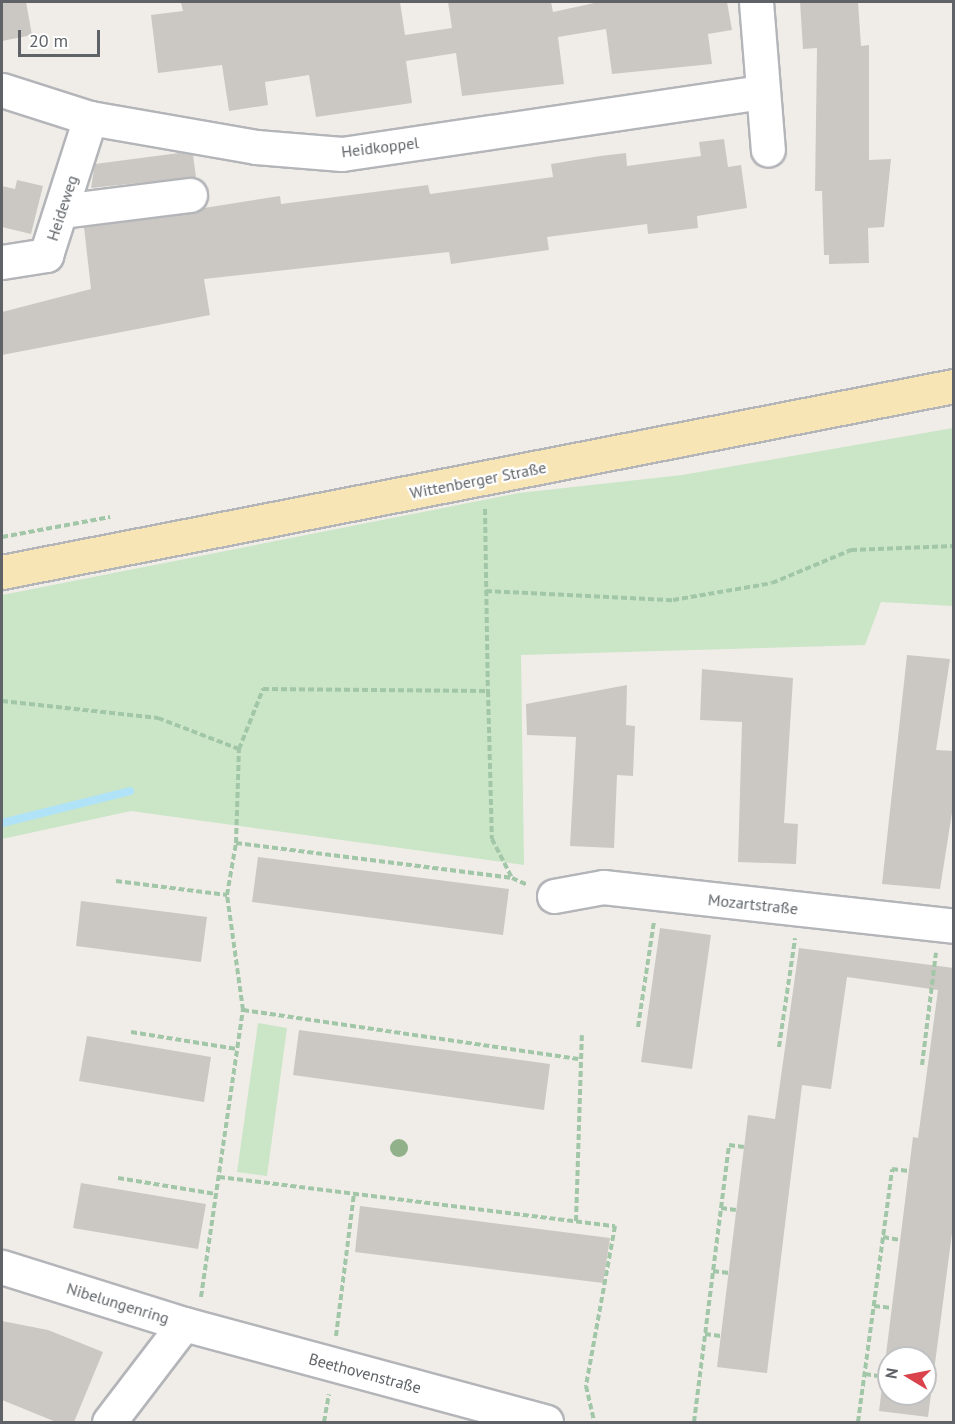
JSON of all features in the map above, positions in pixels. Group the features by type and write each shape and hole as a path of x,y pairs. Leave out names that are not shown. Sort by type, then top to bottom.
{"main road":[{"name":"Wittenberger Straße","path":"2,572 954,386"}],"street":[{"path":"756,2 768,150"},
{"name":"Heidkoppel","path":"2,90 90,118 256,147 342,154 762,92"},
{"name":"Heideweg","path":"2,262 46,255 90,118"},
{"path":"62,211 190,195"},
{"name":"Mozartstraße","path":"554,896 603,887 946,925"},
{"name":"Nibelungenring","path":"2,1267 184,1324 109,1422"},
{"name":"Beethovenstraße","path":"184,1324 546,1422"}],"path":[{"path":"484,479 492,839 512,878"},
{"path":"486,591 673,600 772,583 851,550 954,546"},
{"path":"184,1324 200,1301 243,1010 227,895 236,843 239,749 263,689 488,691"},
{"path":"2,701 158,718 239,749"},
{"path":"236,843 512,878 554,896"},
{"path":"116,881 227,895"},
{"path":"638,1027 658,893"},
{"path":"779,1047 799,909"},
{"path":"922,1065 946,925"},
{"path":"243,1010 578,1059"},
{"path":"131,1032 237,1049"},
{"path":"576,1221 578,1059 582,1035"},
{"path":"694,1422 729,1145 744,1147"},
{"path":"858,1422 892,1169 909,1171"},
{"path":"219,1177 615,1226 586,1386 594,1422"},
{"path":"118,1178 216,1194"},
{"path":"324,1422 354,1194"},
{"path":"721,1208 736,1210"},
{"path":"882,1237 900,1240"},
{"path":"713,1271 729,1273"},
{"path":"874,1306 892,1308"},
{"path":"705,1334 721,1336"},
{"path":"865,1374 877,1376"}],"green space":[{"path":"953,428 953,606 881,602 865,645 521,655 524,865 131,811 2,839 2,595 519,493 682,475"},
{"path":"258,1023 287,1028 267,1176 237,1172"}],"building":[{"path":"2,2 26,2 32,35 2,41"},
{"path":"181,2 400,2 405,35 452,28 448,2 551,2 553,12 599,2 727,2 732,30 708,34 712,64 612,74 606,29 558,37 564,84 462,96 456,53 406,61 412,103 316,117 309,75 265,82 268,105 229,111 222,65 158,73 151,15 183,11"},
{"path":"800,2 858,2 861,46 869,45 869,160 891,159 884,227 868,228 869,263 829,264 829,255 824,255 822,191 815,191 817,48 803,49"},
{"path":"724,139 728,167 741,165 747,208 697,216 698,228 648,234 647,224 547,237 549,250 451,264 449,252 204,279 210,315 2,355 2,312 91,289 84,227 280,196 281,204 428,185 430,194 553,177 551,164 600,156 626,153 627,166 701,156 699,142"},
{"path":"179,153 193,155 196,177 91,188 95,164"},
{"path":"17,180 43,186 31,234 2,227 2,186 15,189"},
{"path":"907,655 950,659 936,750 954,751 954,800 940,889 882,884"},
{"path":"702,669 793,678 784,823 798,824 796,864 738,862 742,722 700,720"},
{"path":"627,685 626,725 635,726 633,776 617,775 614,848 570,846 576,737 527,735 526,704"},
{"path":"258,857 509,889 503,935 252,902"},
{"path":"81,901 207,917 201,962 76,946"},
{"path":"660,928 711,935 692,1069 641,1062"},
{"path":"799,948 954,968 954,1218 937,1348 937,1346 887,1346 913,1137 918,1138 938,990 847,977 831,1089 802,1085 767,1373 717,1367 748,1115 775,1119"},
{"path":"299,1030 550,1064 544,1110 293,1075"},
{"path":"87,1036 211,1057 204,1102 79,1081"},
{"path":"81,1183 206,1204 198,1249 73,1228"},
{"path":"360,1206 610,1238 603,1283 355,1252"},
{"path":"2,1321 48,1330 103,1352 74,1422 56,1422 2,1400"},
{"path":"880,1406 929,1406 928,1417 879,1411"}],"waterway":[{"path":"2,823 130,791"}]}
